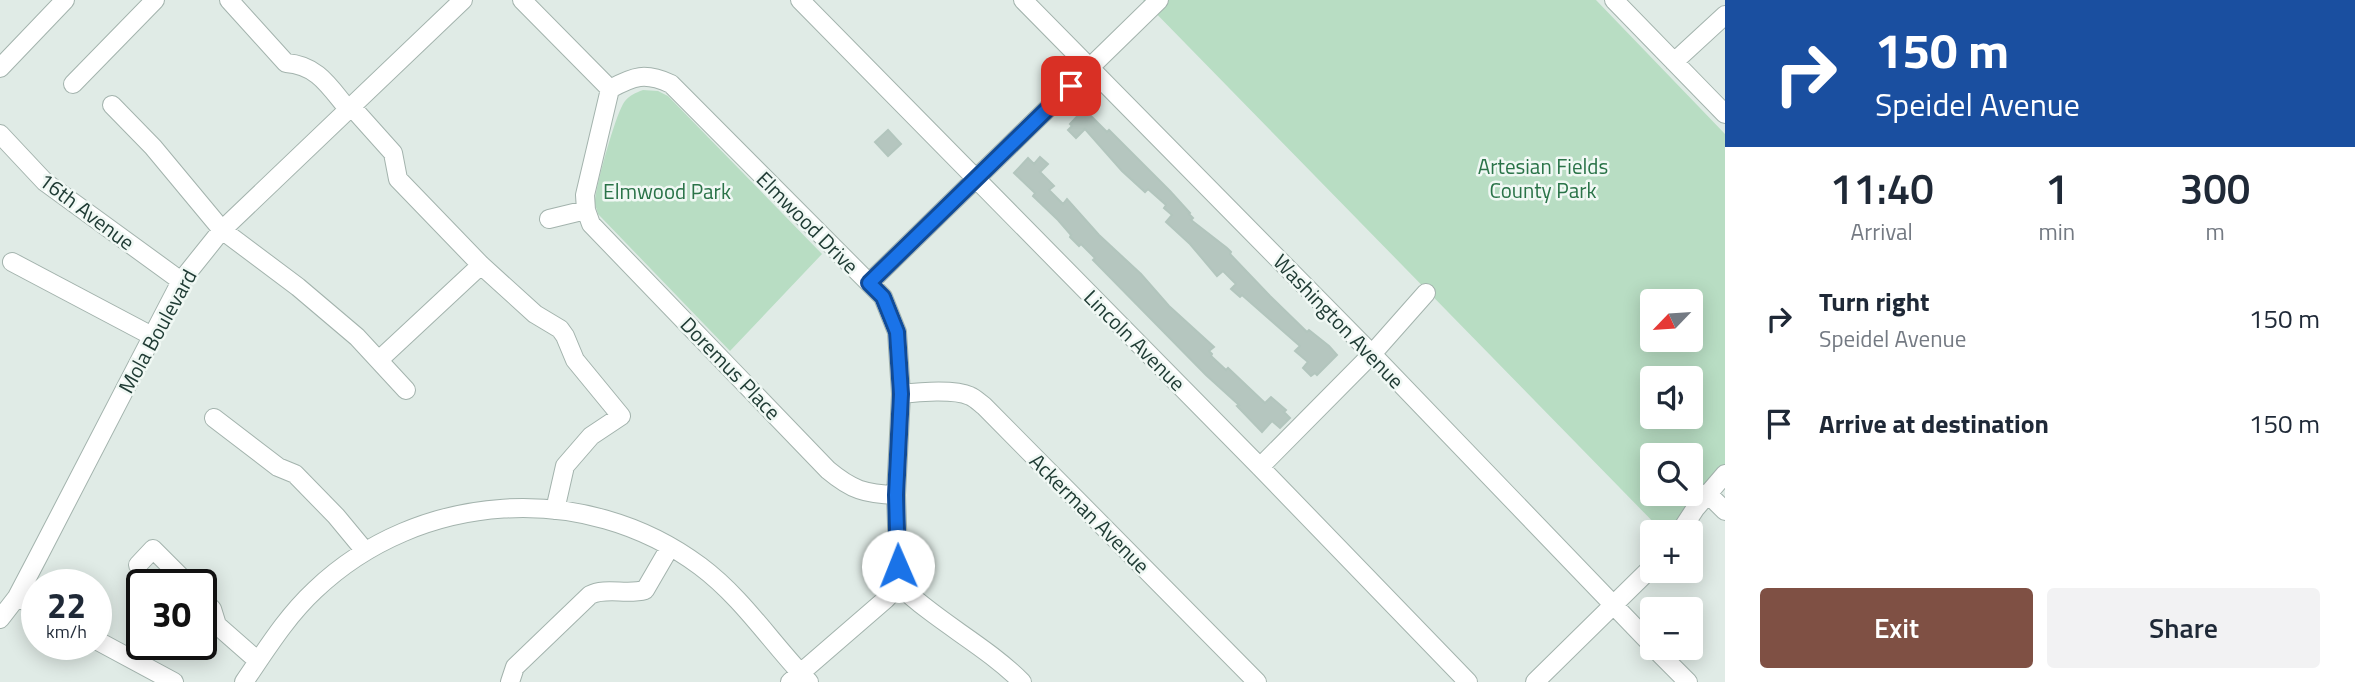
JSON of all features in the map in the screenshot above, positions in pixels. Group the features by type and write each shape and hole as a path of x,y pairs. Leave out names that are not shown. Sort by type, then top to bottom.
{"street":[{"path":"0,68 65,0"},
{"path":"73,84 155,0"},
{"path":"229,0 286,63 319,73 393,153 398,179 481,265 536,314 559,329 565,336 575,360 621,416 591,436 565,466 555,510"},
{"name":"Mola Boulevard","path":"0,619 17,597 181,281 199,255 349,106 463,0"},
{"path":"522,0 610,89 585,195 586,211 549,219"},
{"name":"Lincoln Avenue","path":"800,0 1468,682"},
{"name":"Washington Avenue","path":"1023,0 1372,354 1640,633"},
{"path":"869,283 1159,0"},
{"path":"1614,0 1725,114"},
{"path":"1674,62 1725,15"},
{"name":"Elmwood Drive","path":"610,89 631,77 657,77 671,84 883,297 897,332 901,394 896,495 899,585"},
{"path":"112,105 153,147 222,230 357,337 405,390"},
{"name":"16th Avenue","path":"0,134 45,182 181,281"},
{"name":"Doremus Place","path":"586,211 591,224 828,470 847,485 862,491 896,495"},
{"path":"12,262 152,336"},
{"path":"379,360 481,265"},
{"path":"1260,467 1372,354 1426,293"},
{"name":"Ackerman Avenue","path":"901,394 953,393 969,396 984,406 1257,682"},
{"path":"214,418 278,467 295,474 365,551"},
{"path":"1688,520 1707,493 1725,474"},
{"path":"1707,493 1725,511"},
{"path":"244,682 293,613 314,590 365,551 407,531 446,517 503,508 555,510 592,516 622,524 670,547 700,566 724,586 800,679 899,585 918,604 1006,666 1022,682"},
{"path":"510,682 515,667 590,596 597,592 634,593 645,590 670,547"},
{"path":"138,565 153,549 173,569"},
{"path":"1535,682 1640,579"},
{"path":"17,597 21,599"},
{"path":"217,625 258,661"},
{"path":"112,649 174,682"},
{"name":"Washington Avenue","path":"1667,660 1689,682"}],"green space":[{"name":"Artesian Fields County Park","path":"1143,0 1596,0 1725,134 1725,487 1693,520 1651,520"},
{"name":"Elmwood Park","path":"643,90 658,91 668,96 822,254 730,351 598,214 596,195 621,108 633,94"}],"building":[{"path":"1084,109 1170,191 1190,213 1193,218 1191,220 1227,248 1307,332 1309,330 1337,355 1317,375 1315,373 1311,376 1303,368 1308,362 1295,351 1300,346 1242,295 1240,297 1231,289 1236,284 1223,271 1217,276 1190,244 1166,222 1172,215 1164,208 1166,205 1148,189 1145,192 1122,171 1085,129 1076,138 1068,130"},
{"path":"888,130 901,144 888,156 875,142"},
{"path":"1040,157 1048,164 1040,172 1054,186 1049,190 1063,204 1067,199 1169,306 1214,347 1209,351 1211,356 1226,370 1228,368 1265,403 1271,397 1286,410 1284,412 1290,418 1280,428 1272,421 1262,432 1237,406 1239,405 1206,375 1033,196 1035,193 1014,173 1028,158 1034,164"}],"route":[{"path":"898,566 896,495 901,394 897,332 883,297 869,283 1071,86"}]}
